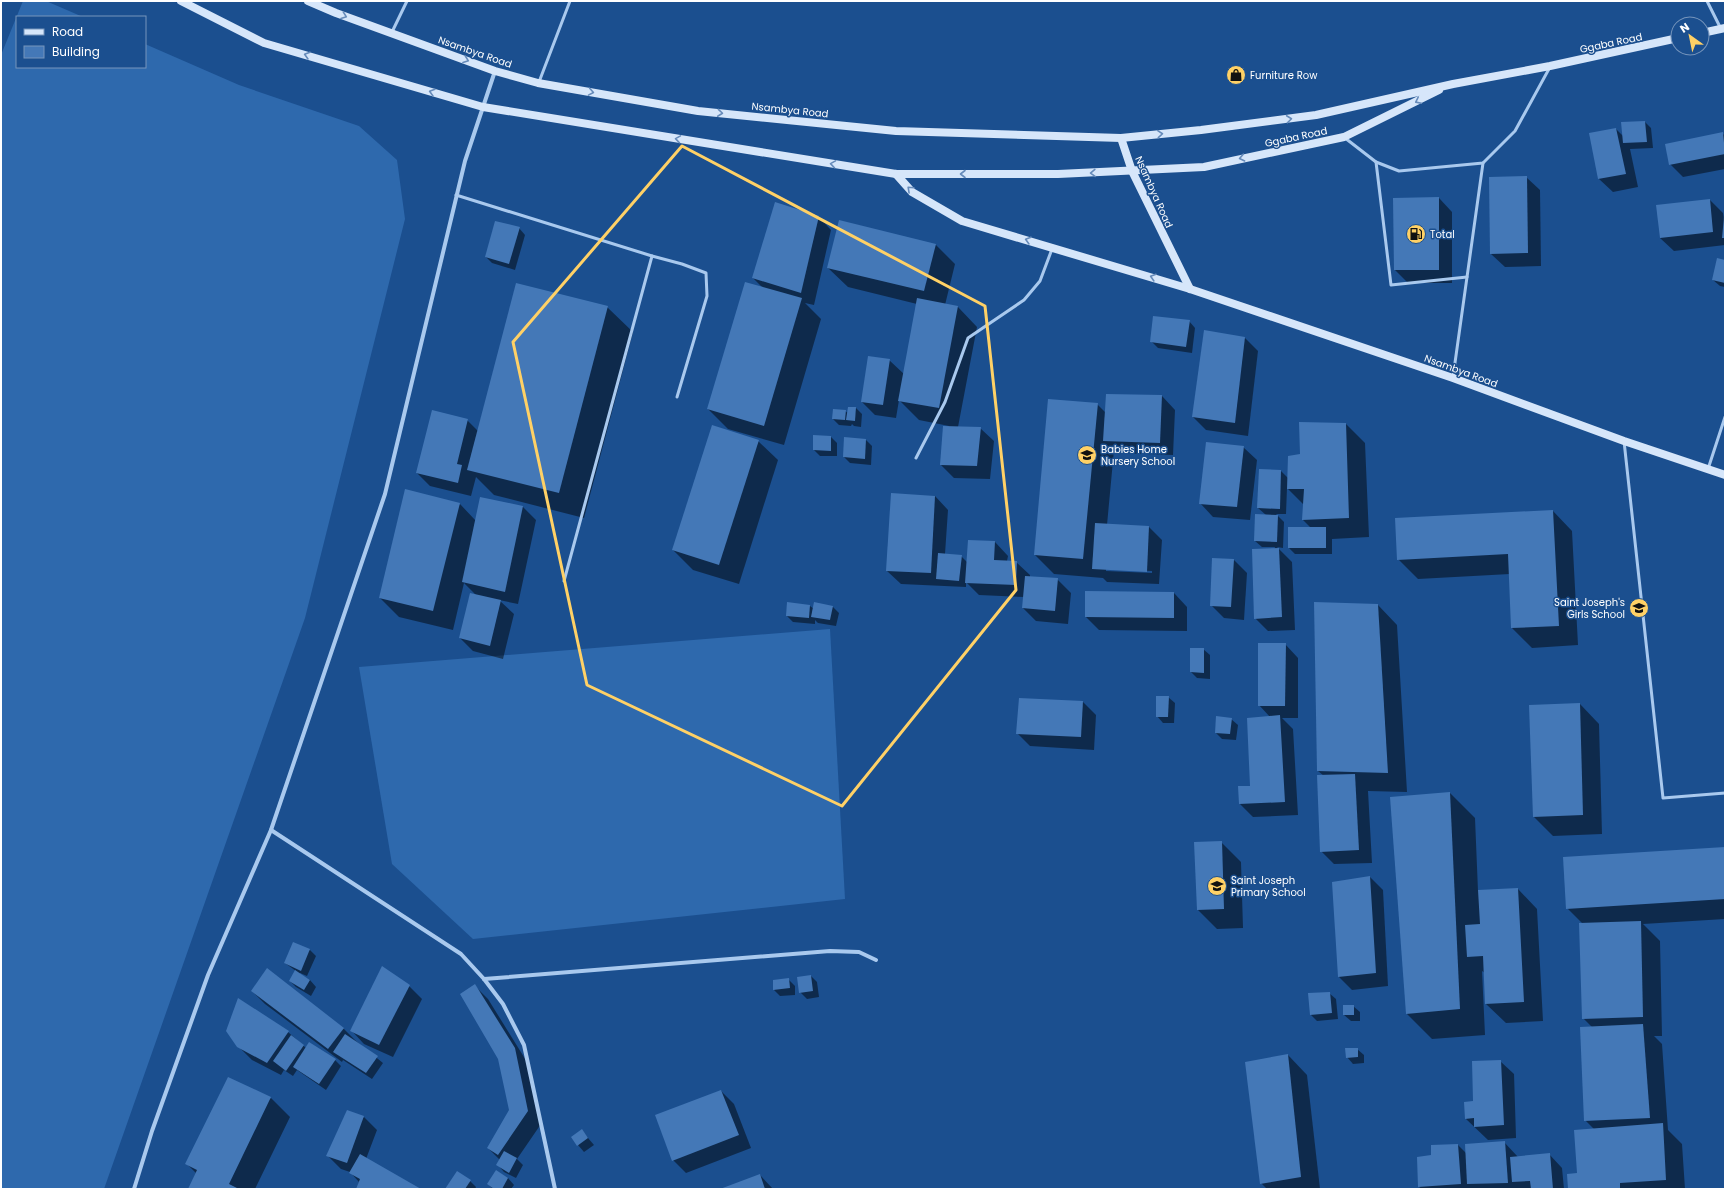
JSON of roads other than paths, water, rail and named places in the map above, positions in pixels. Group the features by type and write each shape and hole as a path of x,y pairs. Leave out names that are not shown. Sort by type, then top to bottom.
{"main road":[{"path":"181,1 264,43 483,107"},
{"name":"Nsambya Road","path":"308,1 495,71 538,83 698,111 896,131 1122,138 1132,171 1190,288"},
{"path":"1710,31 1723,29"},
{"name":"Ggaba Road","path":"1122,138 1201,130 1316,115 1453,84 1550,66 1670,40"},
{"name":"Ggaba Road","path":"483,107 896,174 1058,174 1204,167 1344,136 1453,84"},
{"name":"Nsambya Road","path":"896,174 912,192 962,221 1190,288 1453,378 1624,441 1725,475"}],"street":[{"path":"134,1189 152,1131 208,975 271,830 385,494 456,194 465,161 495,71"},
{"path":"271,830 461,954 484,979 503,1004 524,1045 555,1189"},
{"path":"484,979 830,951 859,952 876,960"}],"lane":[{"path":"391,33 407,1"},
{"path":"538,83 570,1"},
{"path":"1707,1 1723,29"},
{"path":"1453,378 1483,163 1515,131 1550,66"},
{"path":"1344,136 1376,162 1399,171 1483,163"},
{"path":"1376,162 1391,285 1467,277"},
{"path":"456,194 652,256 682,264 706,273 707,296 677,397"},
{"path":"916,458 945,402 968,338 1024,300 1040,281 1053,248"},
{"path":"564,581 652,256"},
{"path":"1708,469 1725,417"},
{"path":"1624,441 1664,798 1725,793"}],"place":[{"name":"Furniture Row","path":"1236,75"},
{"name":"Total","path":"1416,234"},
{"name":"Babies Home Nursery School","path":"1087,455"},
{"name":"Saint Joseph's Girls School","path":"1639,608"},
{"name":"Saint Joseph Primary School","path":"1217,886"}]}
